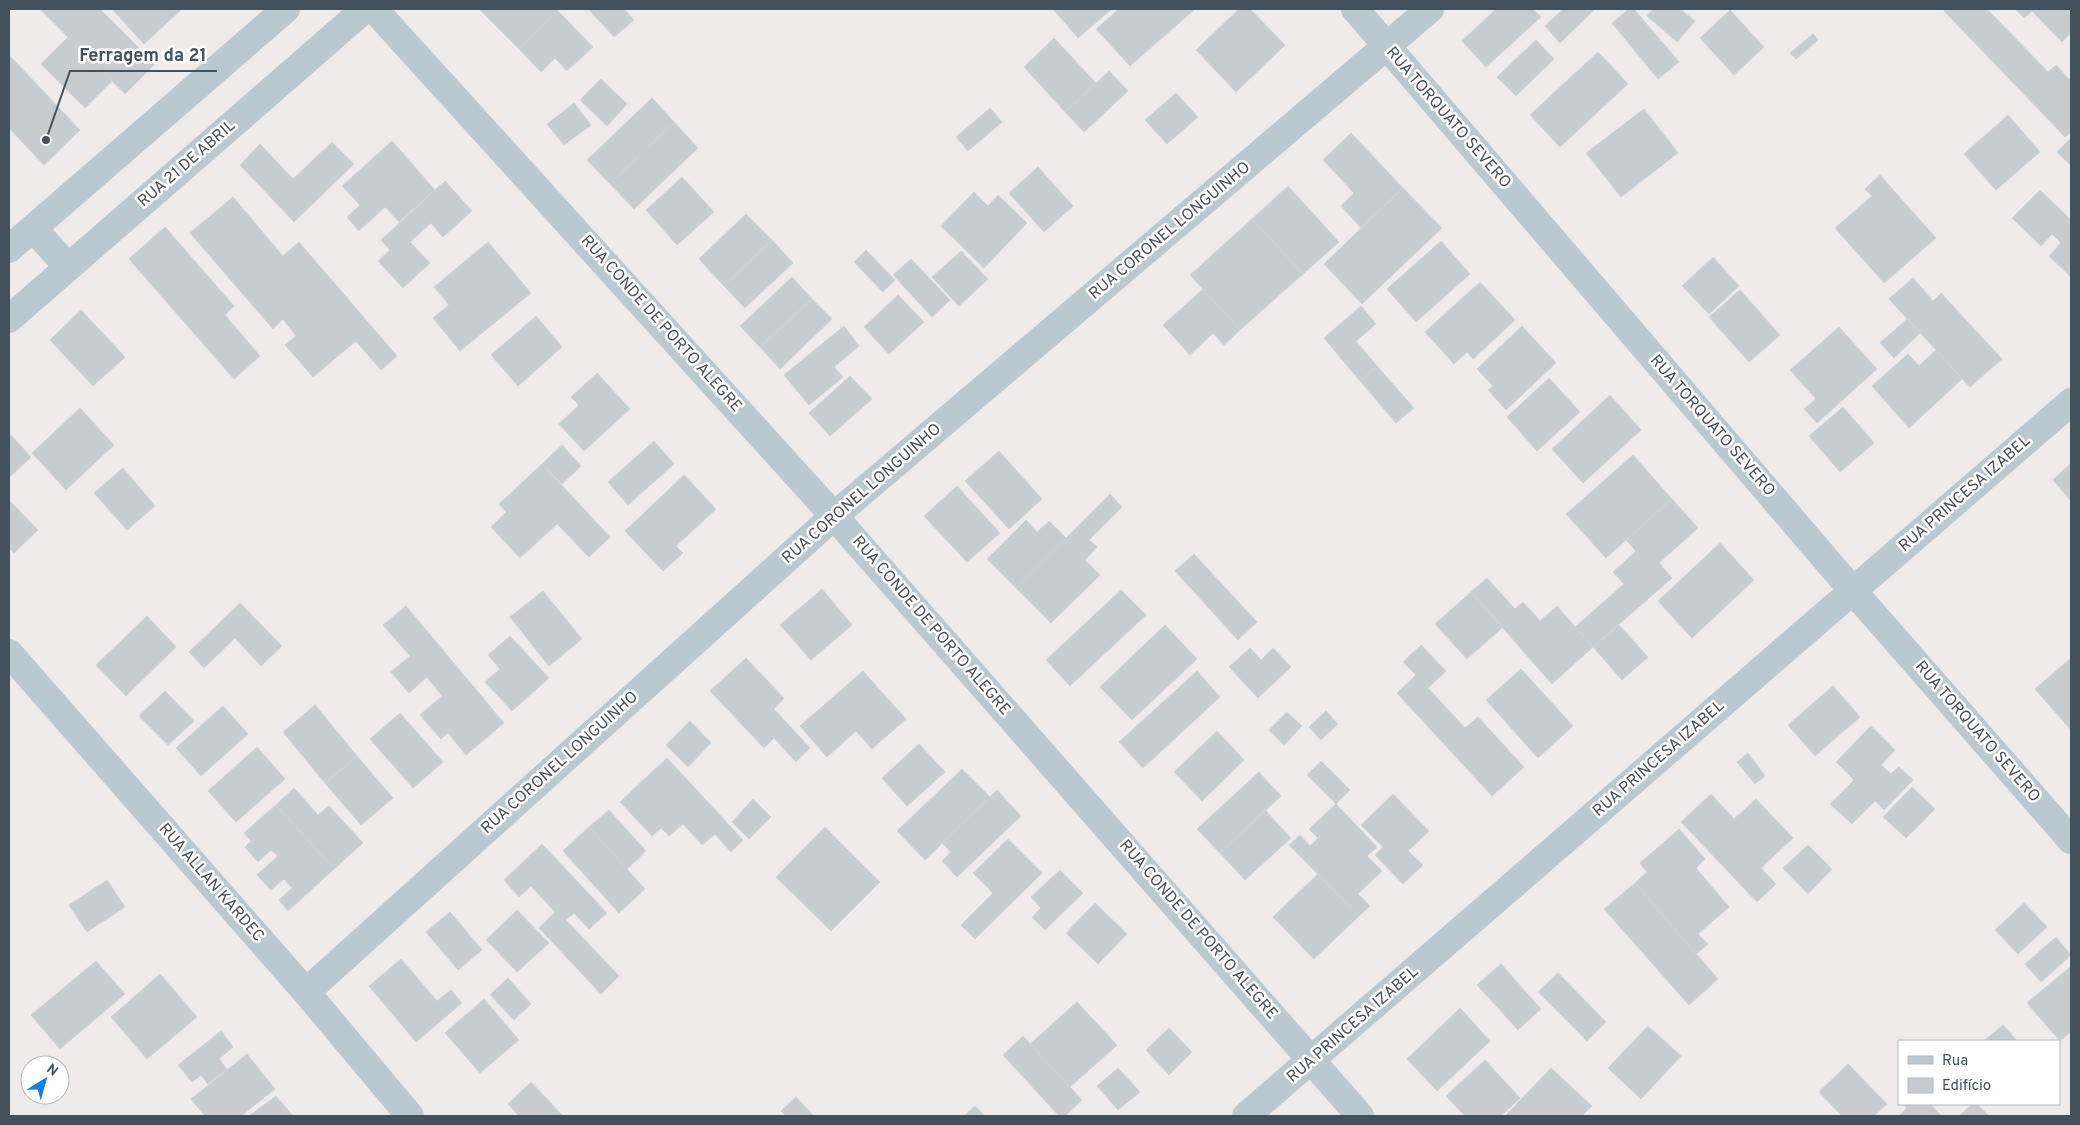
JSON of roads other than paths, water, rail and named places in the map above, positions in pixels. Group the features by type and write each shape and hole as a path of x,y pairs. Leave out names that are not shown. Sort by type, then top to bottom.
{"street":[{"path":"9,249 286,9"},
{"name":"RUA 21 DE ABRIL","path":"9,318 365,9"},
{"name":"RUA CONDE DE PORTO ALEGRE","path":"374,9 834,516 1360,1116"},
{"name":"RUA TORQUATO SEVERO","path":"1355,9 1853,591 2071,840"},
{"name":"RUA CORONEL LONGUINHO","path":"306,992 834,516 1430,9"},
{"path":"33,228 68,267"},
{"name":"RUA PRINCESA IZABEL","path":"1246,1116 2071,402"},
{"name":"RUA ALLAN KARDEC","path":"9,653 306,992 410,1116"}],"place":[{"name":"Ferragem da 21","path":"46,140"}]}
